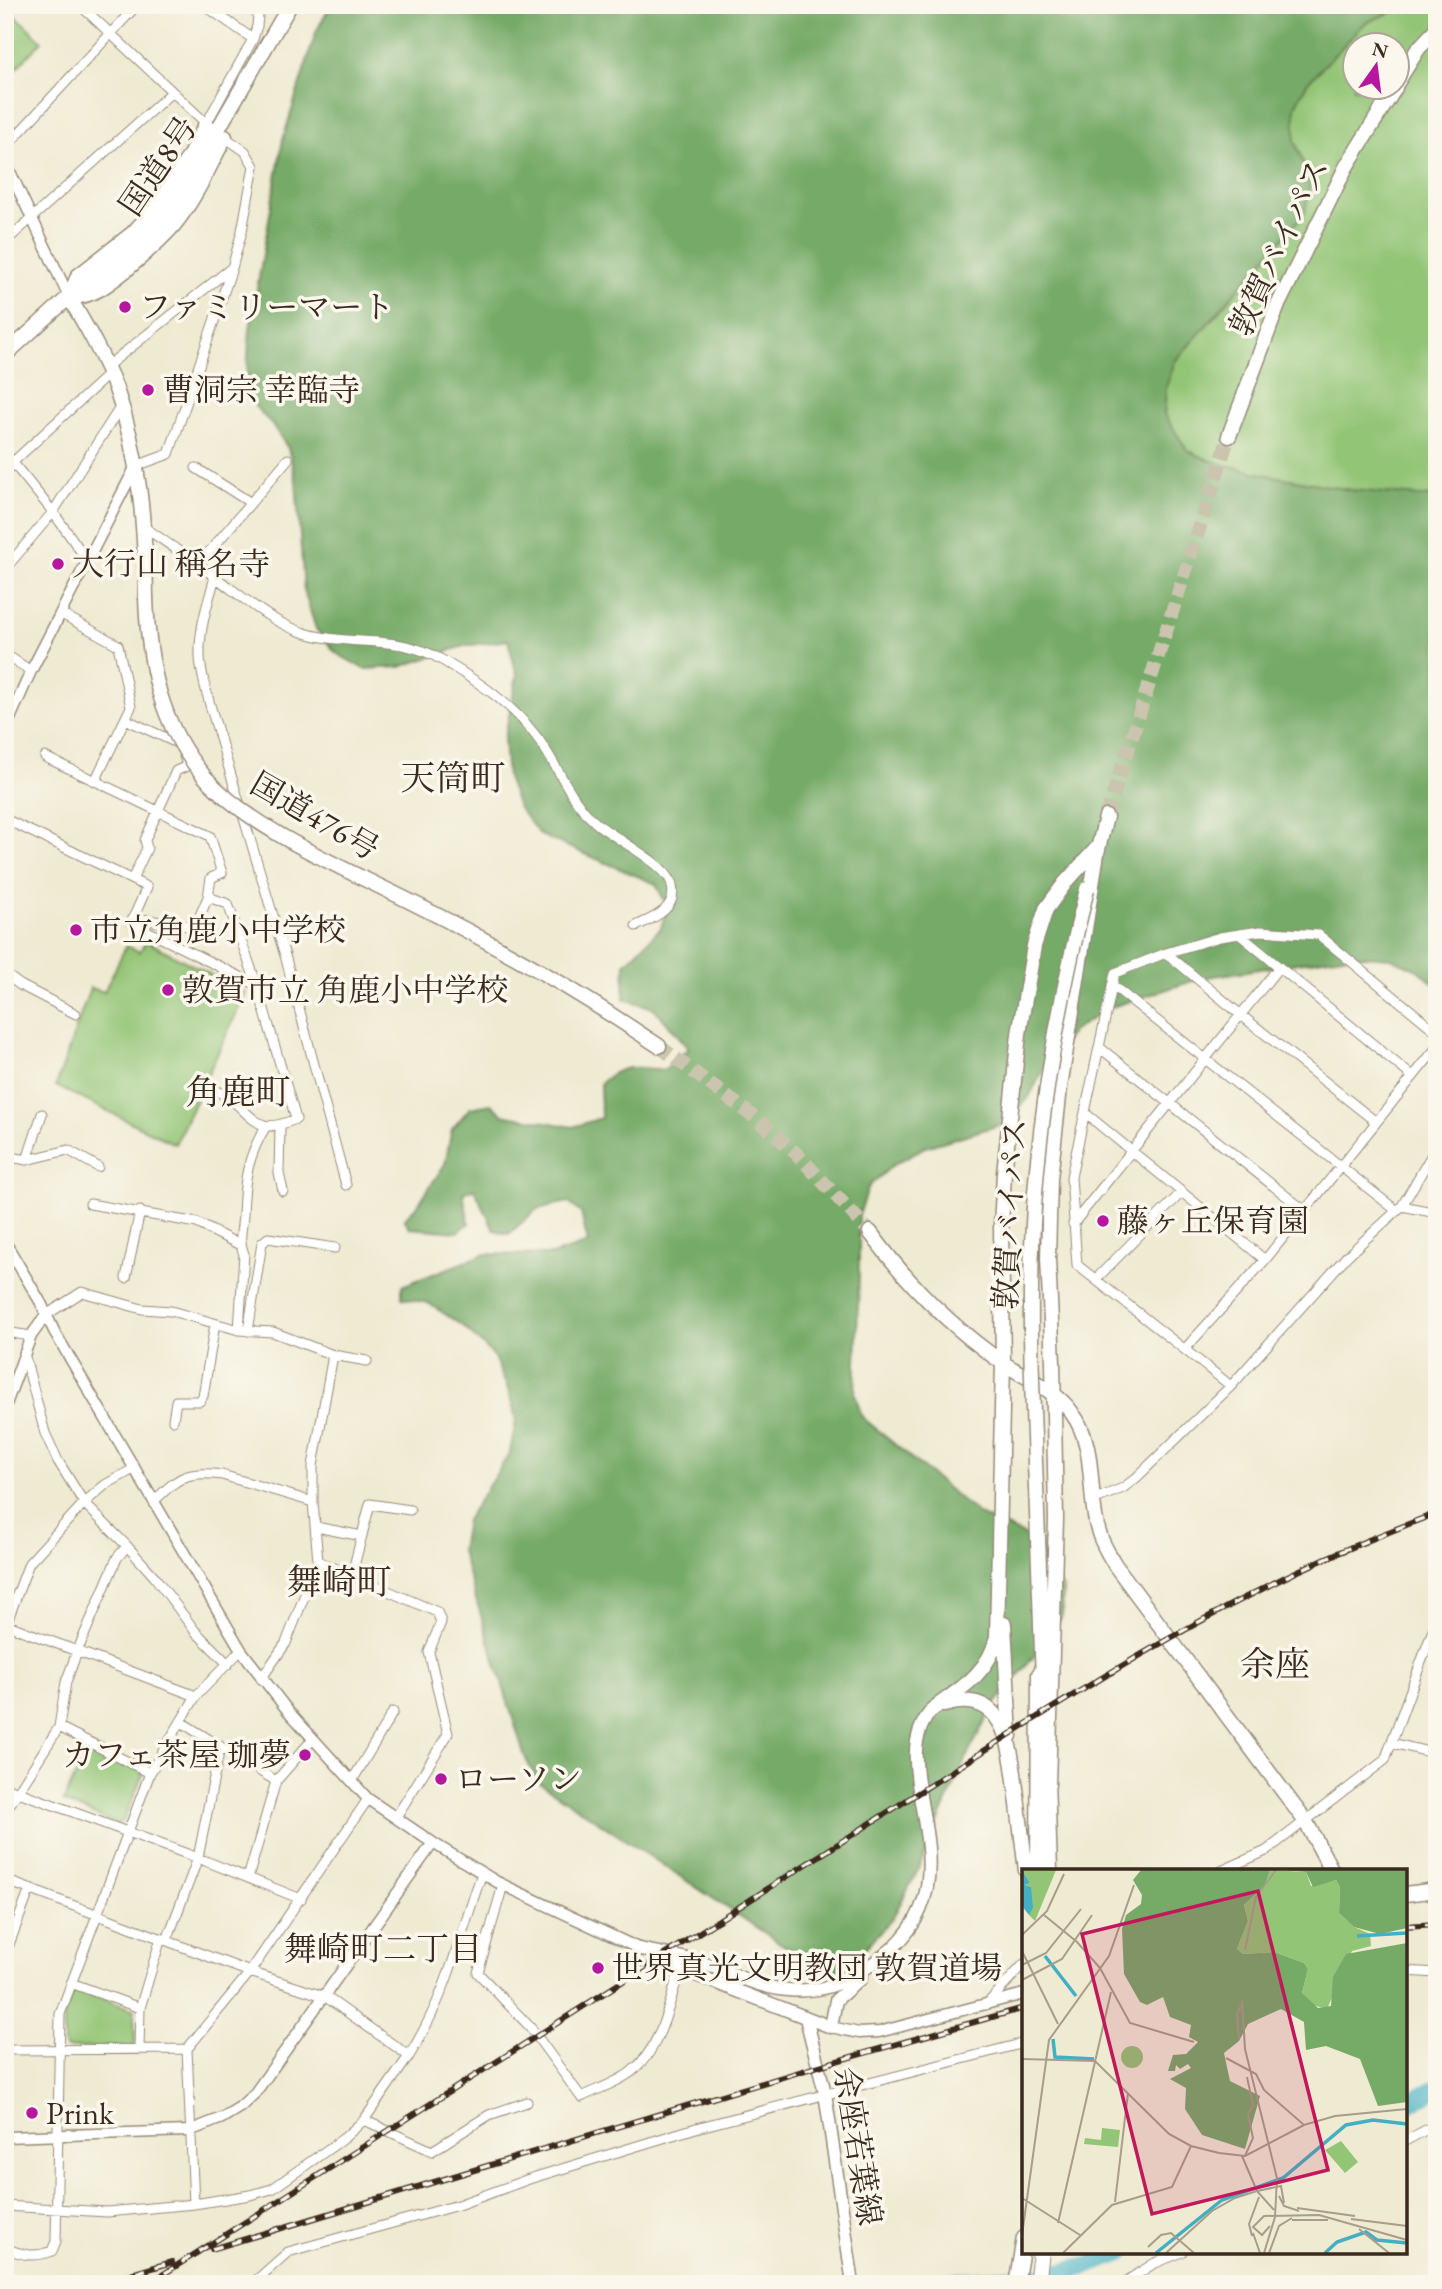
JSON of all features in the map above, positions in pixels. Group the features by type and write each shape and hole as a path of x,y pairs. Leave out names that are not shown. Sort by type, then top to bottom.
{"highway":[{"name":"国道8号","path":"5,355 69,297 117,263 164,217 186,186 259,42 289,5"},
{"name":"敦賀バイパス","path":"1410,63 1437,29"},
{"name":"敦賀バイパス","path":"1229,436 1278,305 1346,167 1386,102"},
{"path":"209,126 153,211 133,233 78,276 69,297 89,296 102,289 146,253 173,226 194,196 224,136"},
{"name":"国道476号","path":"69,297 108,370 121,406 136,466 144,527 150,651 156,685 167,718 190,757 218,790 272,830 526,962 659,1046"},
{"name":"敦賀バイパス","path":"1050,1869 1032,1374 1034,1196 1048,1070 1070,960 1106,817"},
{"path":"933,1709 982,1671 994,1648 998,1623 1000,1539 1004,1172 1011,1098 1028,974 1040,924 1054,895 1098,847"},
{"path":"1048,1785 1056,1519 1048,1219 1053,1141 1089,889"},
{"path":"870,1232 918,1291 1003,1363 1054,1394 1073,1413 1085,1438 1099,1534 1115,1565 1306,1822 1331,1869"},
{"path":"1000,1539 1010,1745 1026,1869"},
{"name":"敦賀バイパス","path":"1038,1869 1040,1620"},
{"path":"933,1709 960,1702 982,1706 997,1717 1010,1745"},
{"path":"1407,1894 1437,1891"},
{"path":"1016,2284 1022,2250"},
{"path":"1031,2284 1038,2254"},
{"path":"1037,2284 1039,2254"}],"main road":[{"name":"余座若葉線","path":"640,1949 680,1969 831,2027 833,2009 839,1997 899,1941 914,1923 925,1899 929,1856 916,1748 920,1727 933,1709"},
{"name":"余座若葉線","path":"640,1949 701,1963 771,1987 801,1991 836,1985 877,1961"},
{"name":"余座若葉線","path":"806,2018 825,2093 853,2284"}],"street":[{"path":"80,5 209,126 259,42 259,5"},
{"path":"5,148 137,5"},
{"path":"204,5 259,42"},
{"path":"5,242 172,92"},
{"path":"5,730 86,560 136,466 169,454 232,268 255,171 249,155 224,136"},
{"path":"5,161 69,297"},
{"path":"5,473 13,462 108,370 232,268"},
{"path":"5,569 53,512 121,406"},
{"path":"5,453 53,512 86,560"},
{"path":"198,565 288,459"},
{"path":"196,468 251,503"},
{"path":"144,527 261,612 305,633 337,641 381,640 412,646 439,658 496,695 537,737 584,811 596,823 662,870 671,882 672,894 663,913 636,926"},
{"path":"215,577 201,635 202,672 286,959 346,1185"},
{"path":"60,614 118,645 131,707 95,781"},
{"path":"5,654 32,671"},
{"path":"125,719 181,746 187,766 176,771 145,840 147,848 132,880"},
{"path":"45,757 210,836 222,873 211,878 208,897 195,927 134,918"},
{"path":"5,820 147,887 131,923 257,985"},
{"path":"208,897 228,904 257,985 296,1119 280,1126 266,1126 250,1119 240,1107 208,1085"},
{"path":"1231,1386 1077,1265 1071,1177 1115,973 1166,953 1239,934 1260,931 1319,934 1437,1032"},
{"path":"1239,934 1413,1077"},
{"path":"1166,953 1376,1122"},
{"path":"1073,1224 1279,967"},
{"path":"5,974 20,985 76,1014"},
{"path":"1112,985 1340,1166 1399,1208 1437,1213"},
{"path":"1099,1047 1305,1210"},
{"path":"1185,1349 1265,1259 1437,1047"},
{"path":"27,1160 42,1114"},
{"path":"1085,1114 1265,1259"},
{"path":"244,1330 244,1254 240,1245 242,1197 255,1144 266,1126"},
{"path":"280,1126 279,1172 283,1191"},
{"path":"1093,1500 1123,1488 1136,1478 1231,1386 1347,1256 1399,1208 1437,1146"},
{"path":"5,1156 27,1160 68,1150 98,1167"},
{"path":"1096,1279 1182,1192"},
{"path":"90,1204 197,1223 240,1245"},
{"path":"126,1278 140,1212"},
{"path":"244,1330 262,1243 268,1238 335,1248"},
{"path":"5,1242 241,1650 261,1679 313,1739 368,1799 433,1843 503,1885 640,1949"},
{"path":"5,1407 31,1336 46,1315 82,1292 142,1309 171,1311 244,1330 273,1332 333,1355 367,1361"},
{"path":"173,1420 176,1401 200,1401 203,1396 215,1324"},
{"path":"5,1332 31,1336"},
{"path":"261,1679 286,1643 318,1561 313,1466 333,1355"},
{"path":"25,1357 45,1433 58,1461 84,1503 154,1576 195,1631 228,1664"},
{"path":"135,1468 105,1485 84,1503 29,1563 6,1625 196,1696"},
{"path":"154,1501 176,1479 206,1473 222,1475 313,1502"},
{"path":"352,1574 370,1504 410,1510"},
{"path":"316,1527 362,1536"},
{"path":"5,1812 59,1727 66,1682 77,1652 117,1558 127,1546"},
{"path":"318,1561 437,1612 441,1622 429,1652 448,1734 396,1817"},
{"path":"1226,1869 1266,1851 1385,1760 1437,1619"},
{"path":"5,2248 30,2256 42,2255 52,2251 57,2241 60,2014 150,1773 196,1696 241,1650"},
{"path":"352,1781 393,1712"},
{"path":"181,1723 276,1781"},
{"path":"59,1727 150,1773"},
{"path":"248,1878 276,1781 313,1739"},
{"path":"1392,1742 1437,1754"},
{"path":"139,2050 140,2008 164,1939 198,1858 220,1747"},
{"path":"5,1787 301,1899"},
{"path":"194,2204 187,2049 250,1972 368,1799"},
{"path":"5,2137 189,2132 240,2108 256,2093 326,1997 433,1843"},
{"path":"5,2206 107,2212 194,2204 272,2189 344,2138 364,2120 409,2056 426,2028 452,1969 482,1873"},
{"path":"5,1880 250,1972 326,1997 409,2056"},
{"path":"503,1885 478,1973 530,2027 582,2097 628,2074 646,2058 661,2025 680,1969"},
{"path":"5,1955 30,1889"},
{"path":"984,2006 1022,1966"},
{"path":"1407,1971 1437,1973"},
{"path":"71,1983 140,2008"},
{"path":"831,2027 859,2033 879,2032 1022,1995"},
{"path":"252,2284 288,2252 458,2205 529,2179 696,2128 1022,2043"},
{"path":"5,2050 187,2049"},
{"path":"364,2120 432,2151 489,2115 527,2102"},
{"path":"1407,2140 1437,2124"},
{"path":"1122,2284 1153,2264 1177,2254"}],"green space":[{"path":"331,5 1408,5 1365,23 1356,32 1340,32 1340,49 1307,83 1295,106 1295,141 1310,183 1305,213 1175,361 1166,388 1164,414 1187,450 1208,460 1256,473 1350,490 1429,497 1437,501 1437,987 1420,971 1391,958 1349,955 1202,978 1108,1008 1073,1031 1045,1066 1029,1097 1006,1123 925,1147 893,1165 869,1186 859,1215 855,1394 862,1417 979,1515 1024,1535 1048,1557 1063,1590 1062,1616 1044,1644 992,1708 965,1760 918,1870 892,1919 846,1969 822,1971 537,1781 525,1757 461,1551 466,1520 510,1453 516,1420 508,1389 493,1355 463,1326 428,1303 402,1298 402,1286 485,1254 552,1255 588,1243 581,1213 568,1202 537,1209 509,1234 494,1230 474,1188 463,1193 469,1223 457,1232 410,1228 404,1219 417,1206 445,1164 452,1129 470,1108 491,1104 502,1114 573,1127 601,1118 600,1084 607,1077 630,1068 664,1070 689,1048 654,1008 624,999 625,964 661,928 667,906 656,884 540,835 518,807 507,778 504,740 517,676 508,640 464,646 400,667 364,669 336,653 316,629 304,591 296,480 288,448 254,405 246,384 250,329 283,139 316,32"},
{"path":"1408,5 1437,5 1437,501 1429,497 1351,490 1256,473 1208,460 1187,450 1164,414 1166,388 1175,361 1305,213 1304,165 1295,141 1295,106 1307,83 1340,49 1340,102 1410,102 1410,32 1356,32 1365,23"},
{"path":"5,6 42,41 5,80"},
{"path":"146,941 246,993 175,1144 56,1086 90,988 104,992 126,946 140,952"},
{"path":"90,1746 141,1771 143,1775 123,1821 117,1824 63,1802"},
{"path":"77,1990 134,2010 135,2045 67,2048 64,2045 64,2016 73,1991"}],"waterway":[{"path":"1407,2104 1437,2088"},
{"path":"923,2284 1045,2276 1086,2266 1117,2254"}],"tunnel":[{"path":"1106,817 1229,436"},
{"path":"659,1046 758,1120 795,1152 870,1232"}],"railway":[{"path":"148,2284 1023,1726 1111,1673 1199,1622 1282,1579 1347,1549 1437,1513"},
{"path":"1407,1926 1437,1924"},
{"path":"212,2249 819,2066 1022,2009"},
{"path":"98,2284 172,2262"}],"place":[{"name":"ファミリーマート","path":"125,307"},
{"name":"曹洞宗 幸臨寺","path":"148,390"},
{"name":"大行山 稱名寺","path":"58,564"},
{"name":"市立角鹿小中学校","path":"76,930"},
{"name":"敦賀市立 角鹿小中学校","path":"168,990"},
{"name":"藤ヶ丘保育園","path":"1103,1221"},
{"name":"カフェ茶屋 珈夢","path":"305,1755"},
{"name":"ローソン","path":"441,1779"},
{"name":"世界真光文明教団 敦賀道場","path":"598,1968"},
{"name":"Prink","path":"32,2113"}],"district":[{"name":"天筒町","path":"453,777"},
{"name":"角鹿町","path":"238,1091"},
{"name":"舞崎町","path":"339,1581"},
{"name":"余座","path":"1275,1663"},
{"name":"舞崎町二丁目","path":"383,1948"}]}
